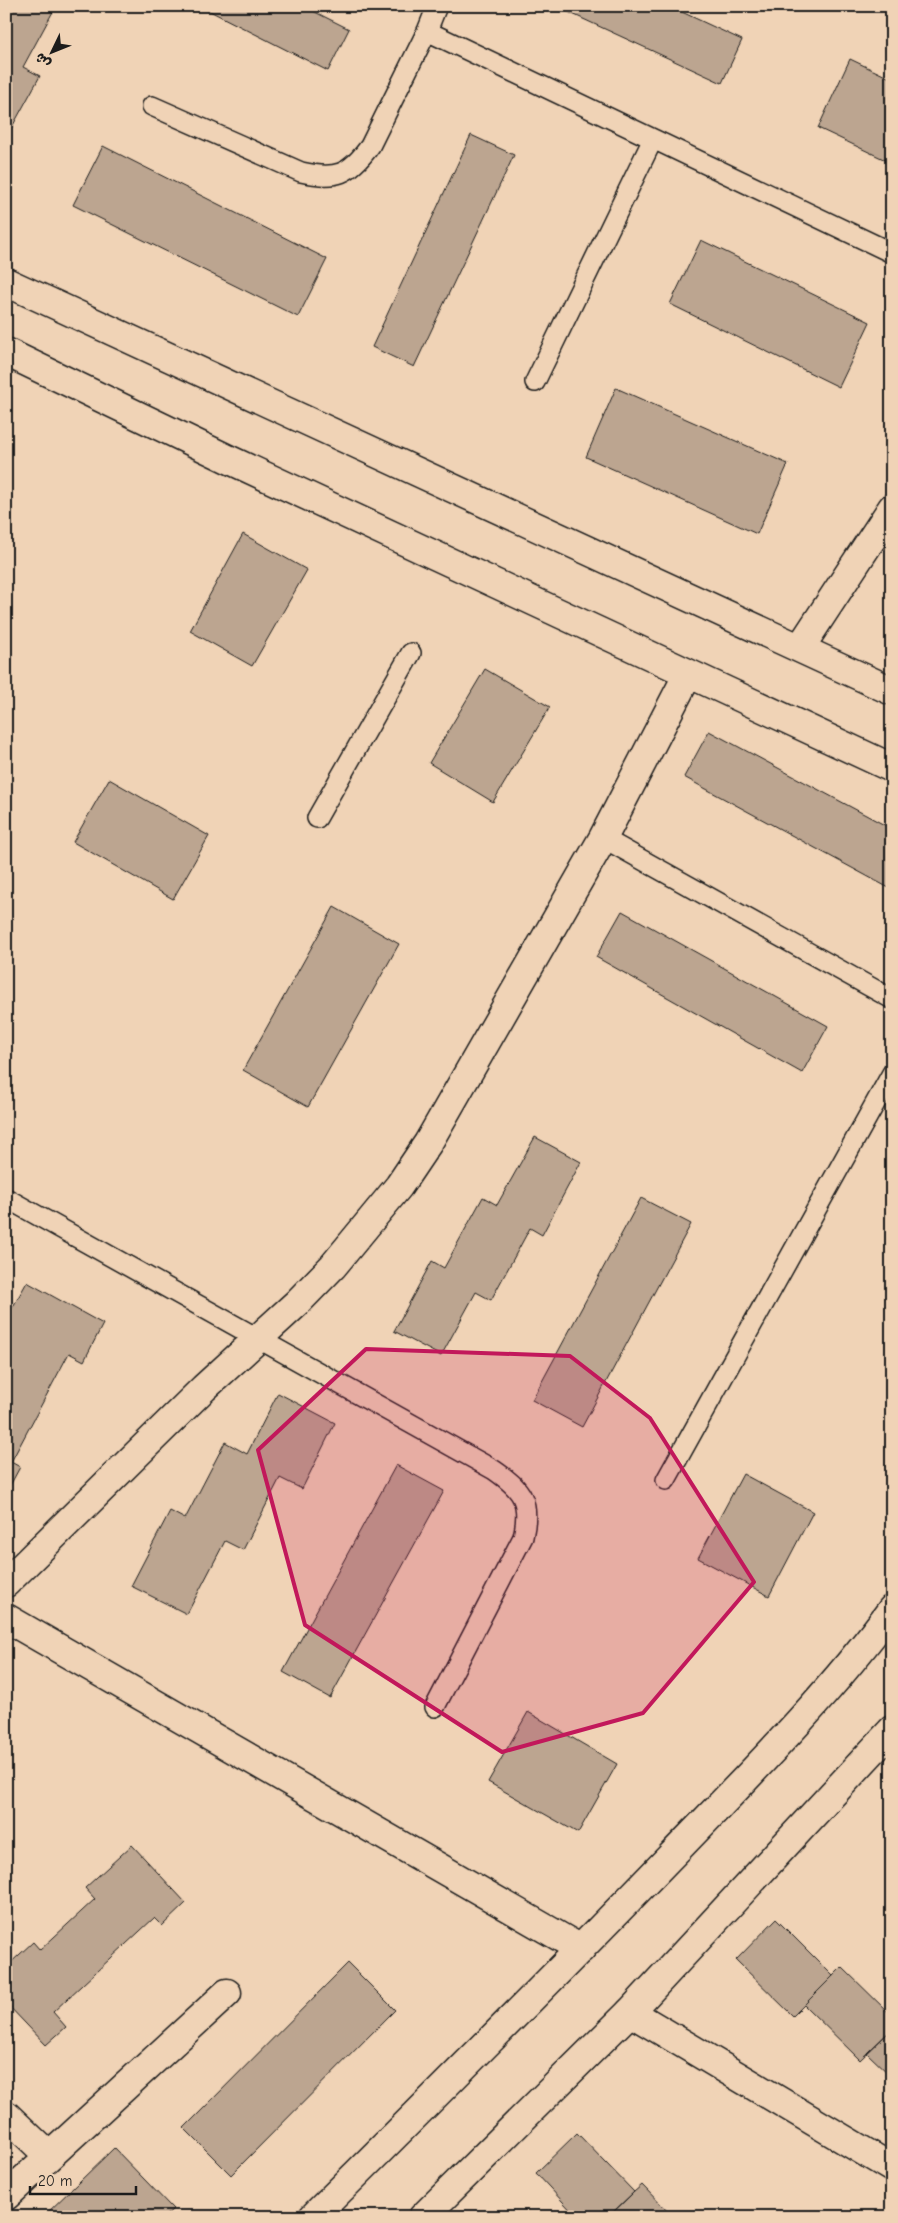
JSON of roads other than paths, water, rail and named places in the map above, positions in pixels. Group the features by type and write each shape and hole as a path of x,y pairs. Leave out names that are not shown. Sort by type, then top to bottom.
{"street":[{"path":"6,282 892,690"},
{"path":"6,352 228,459 892,768"},
{"path":"800,648 892,508"},
{"path":"6,1583 204,1388 297,1304 333,1266 399,1186 428,1143 603,838 688,674"},
{"path":"313,2217 581,1949 762,1762 892,1609"},
{"path":"6,1618 581,1949"},
{"path":"423,2217 630,2012 892,1730"},
{"path":"6,2196 226,1993"},
{"path":"630,2012 892,2168"},
{"path":"6,2115 49,2156"}],"lane":[{"path":"152,106 301,172 320,176 341,173 358,162 370,146 427,32 437,6"},
{"path":"427,32 892,253"},
{"path":"534,382 653,139"},
{"path":"317,818 411,653"},
{"path":"603,838 892,999"},
{"path":"666,1480 892,1073"},
{"path":"6,1198 494,1470 511,1482 523,1498 528,1518 523,1537 435,1707"}]}
